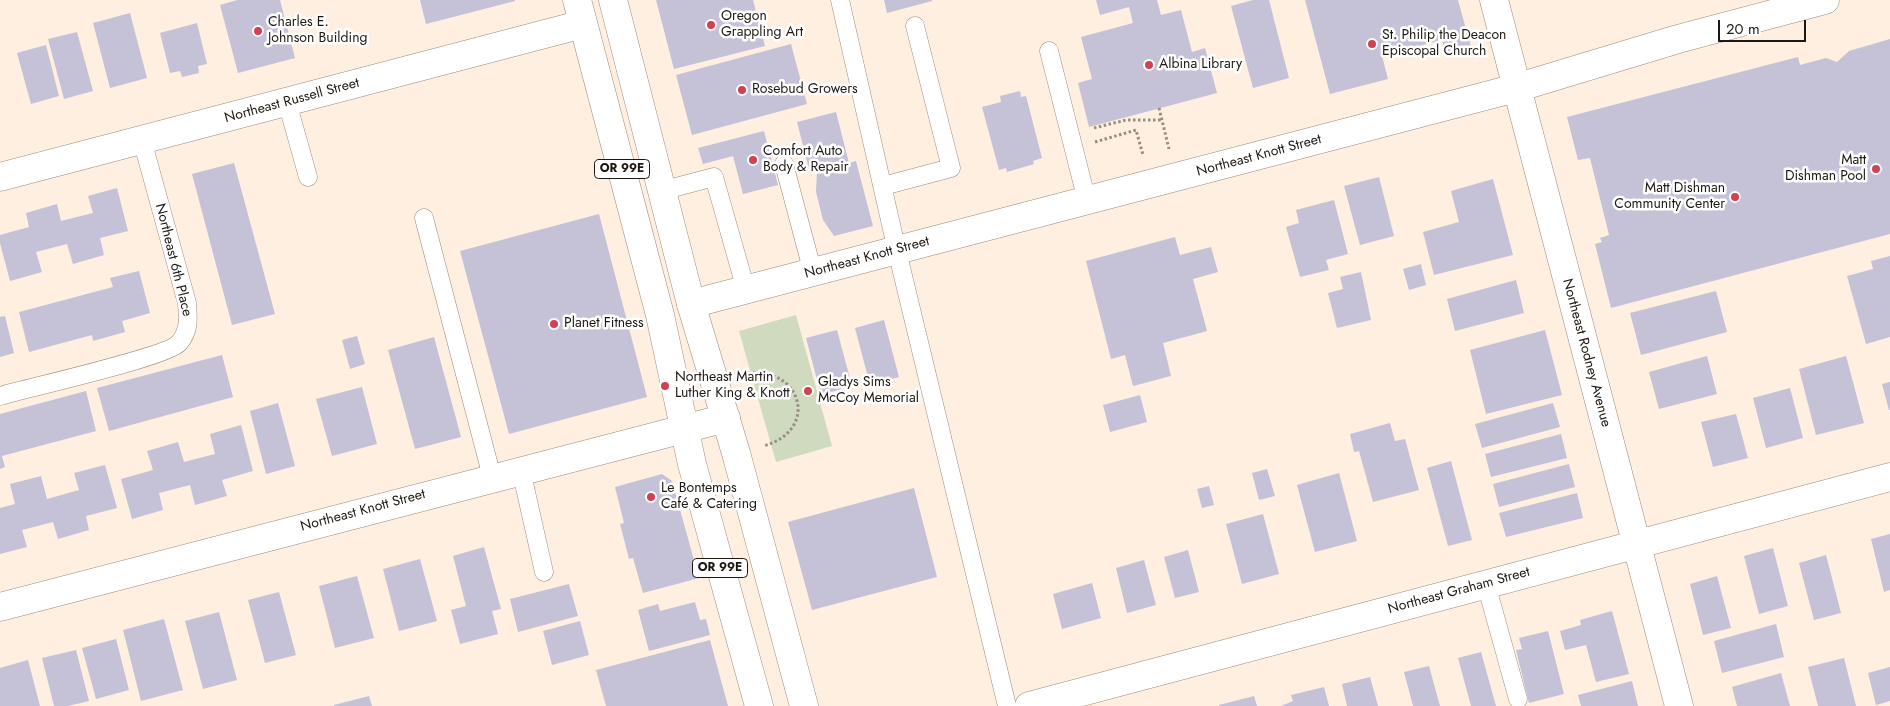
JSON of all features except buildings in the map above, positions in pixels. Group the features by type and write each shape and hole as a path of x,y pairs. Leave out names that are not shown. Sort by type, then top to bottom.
{"street":[{"name":"OR 99E","path":"612,0 691,304 726,418 804,706"},
{"name":"Northeast Rodney Avenue","path":"1494,0 1679,706"},
{"name":"Northeast Knott Street","path":"691,304 1516,88 1678,39 1825,0"},
{"name":"OR 99E","path":"580,12 660,315 692,464 760,706"},
{"name":"Northeast Russell Street","path":"0,178 287,102 580,12"},
{"name":"Northeast Knott Street","path":"0,607 492,477 726,418"},
{"name":"Northeast Graham Street","path":"1029,706 1636,543 1890,477"}],"lane":[{"path":"840,0 897,251 1007,706"},
{"path":"883,186 951,168 915,26"},
{"path":"1049,51 1087,201"},
{"path":"287,102 308,177"},
{"name":"Northeast 6th Place","path":"0,396 153,355 179,344 189,325 187,303 142,140"},
{"path":"784,164 813,273"},
{"path":"661,191 714,177 746,290"},
{"path":"424,218 492,477"},
{"path":"521,470 544,572"},
{"path":"1486,584 1518,699"}],"path":[{"path":"1159,108 1168,145"},
{"path":"1086,130 1126,120 1162,120"},
{"path":"1091,143 1136,130 1150,184"},
{"path":"743,374 756,372 778,377 789,384 797,398 799,406 793,427 781,439 763,446"}],"green space":[{"path":"796,315 832,446 776,462 739,331"}],"place":[{"name":"Oregon Grappling Art","path":"711,25"},
{"name":"Charles E. Johnson Building","path":"258,31"},
{"name":"St. Philip the Deacon Episcopal Church","path":"1372,44"},
{"name":"Albina Library","path":"1149,65"},
{"name":"Rosebud Growers","path":"742,90"},
{"name":"Comfort Auto Body & Repair","path":"753,160"},
{"name":"Matt Dishman Pool","path":"1876,169"},
{"name":"Matt Dishman Community Center","path":"1735,197"},
{"name":"Planet Fitness","path":"554,324"},
{"name":"Northeast Martin Luther King & Knott","path":"665,386"},
{"name":"Gladys Sims McCoy Memorial","path":"808,391"},
{"name":"Le Bontemps Café & Catering","path":"651,497"}]}
